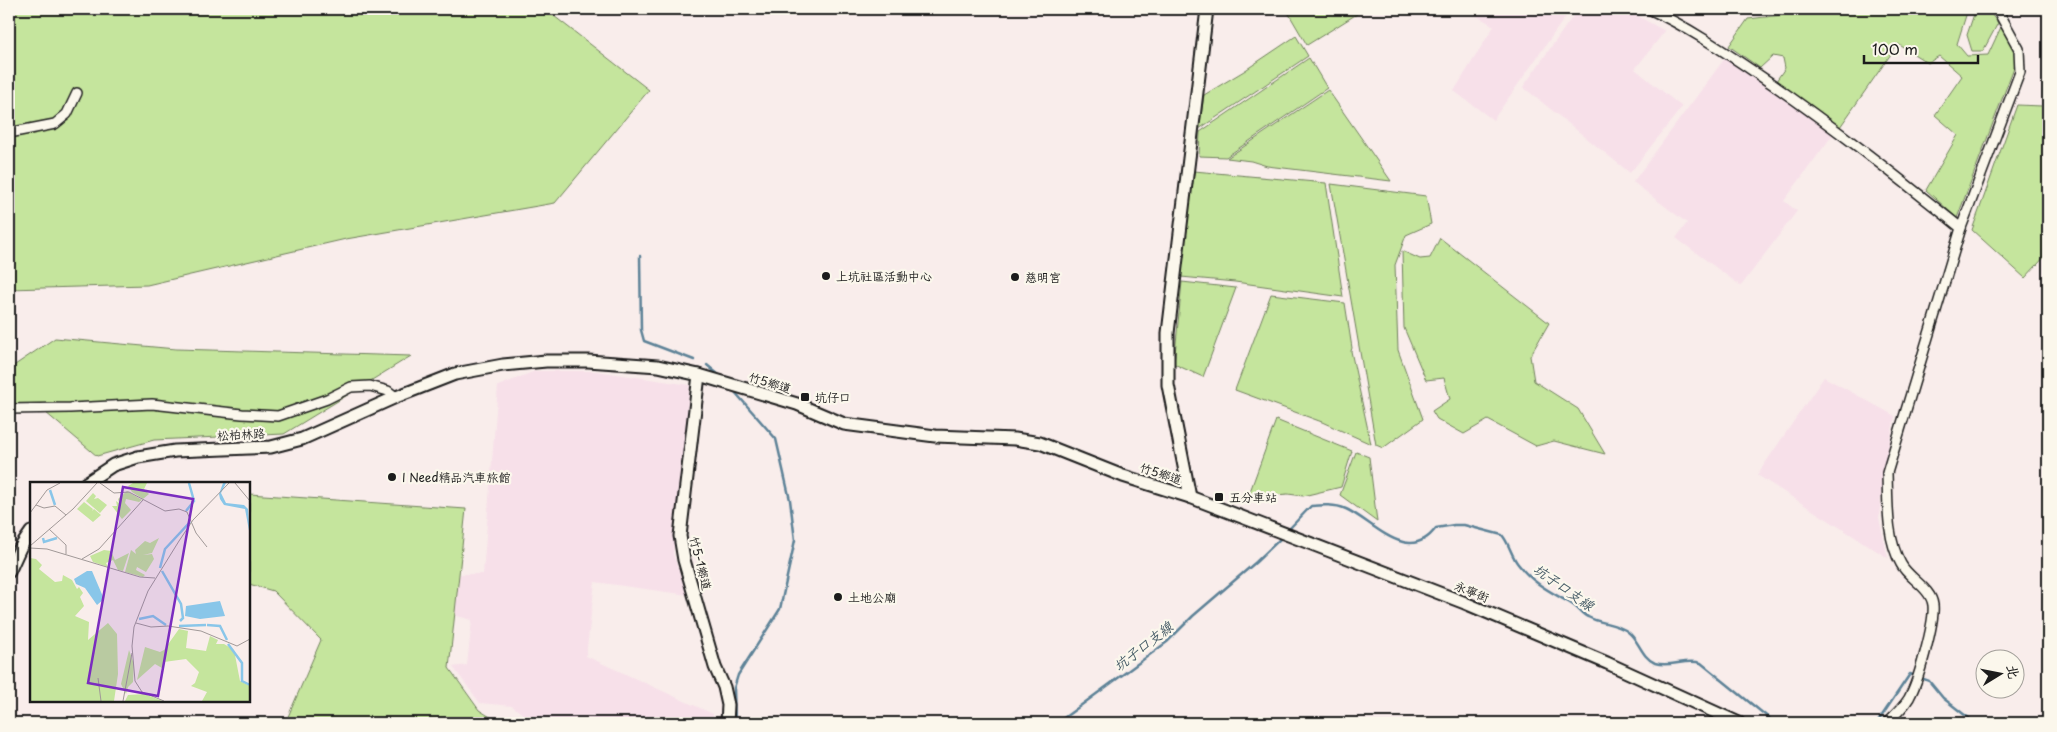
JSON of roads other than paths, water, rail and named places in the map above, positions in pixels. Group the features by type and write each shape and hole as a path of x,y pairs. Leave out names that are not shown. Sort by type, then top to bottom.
{"street":[{"path":"1190,497 1168,385 1168,333 1207,9"},
{"path":"1648,9 1723,51 1799,102 1883,164 1961,228"},
{"path":"1887,723 1911,696 1930,633 1933,604 1928,594 1901,564 1893,542 1888,508 1887,473 1961,228 2020,72 2019,48 1997,9"},
{"path":"9,133 55,124 67,114 77,93"},
{"name":"竹5鄉道","path":"396,398 455,374 503,365 546,361 658,366 699,375 797,404 844,424 935,436 1015,439 1040,443 1123,476 1190,497"},
{"name":"竹5-1鄉道","path":"699,375 680,536 684,560 715,666 724,687 728,705 728,723"},
{"path":"9,408 70,408 152,404 278,416 327,399 351,387 370,386 388,391 396,398"},
{"name":"松柏林路","path":"88,482 113,465 138,457 181,451 271,447 302,439 396,398"},
{"name":"永寧街","path":"1190,497 1465,603 1607,663 1740,723"},
{"path":"9,572 20,548 30,533"}],"waterway":[{"path":"640,256 641,330 644,341 694,360"},
{"path":"707,365 719,375"},
{"path":"734,391 776,439 790,500 795,540 780,609 738,675 734,688 735,723"},
{"name":"坑子口支線","path":"1290,528 1311,506 1328,505 1346,509 1402,542 1414,543 1425,539 1436,528 1454,525 1464,525 1502,535 1523,571 1542,586 1572,604 1588,617 1624,629 1632,635 1646,657 1655,663 1701,663 1775,723"},
{"name":"坑子口支線","path":"1057,723 1167,642 1193,616 1280,539"},
{"name":"坑子口支線","path":"1877,723 1910,674 1929,681 1943,698 1975,723"}],"place":[{"name":"上坑社區活動中心","path":"826,276"},
{"name":"慈明宮","path":"1015,277"},
{"name":"坑仔口","path":"805,397"},
{"name":"I Need精品汽車旅館","path":"392,477"},
{"name":"五分車站","path":"1219,497"},
{"name":"土地公廟","path":"838,597"}]}
